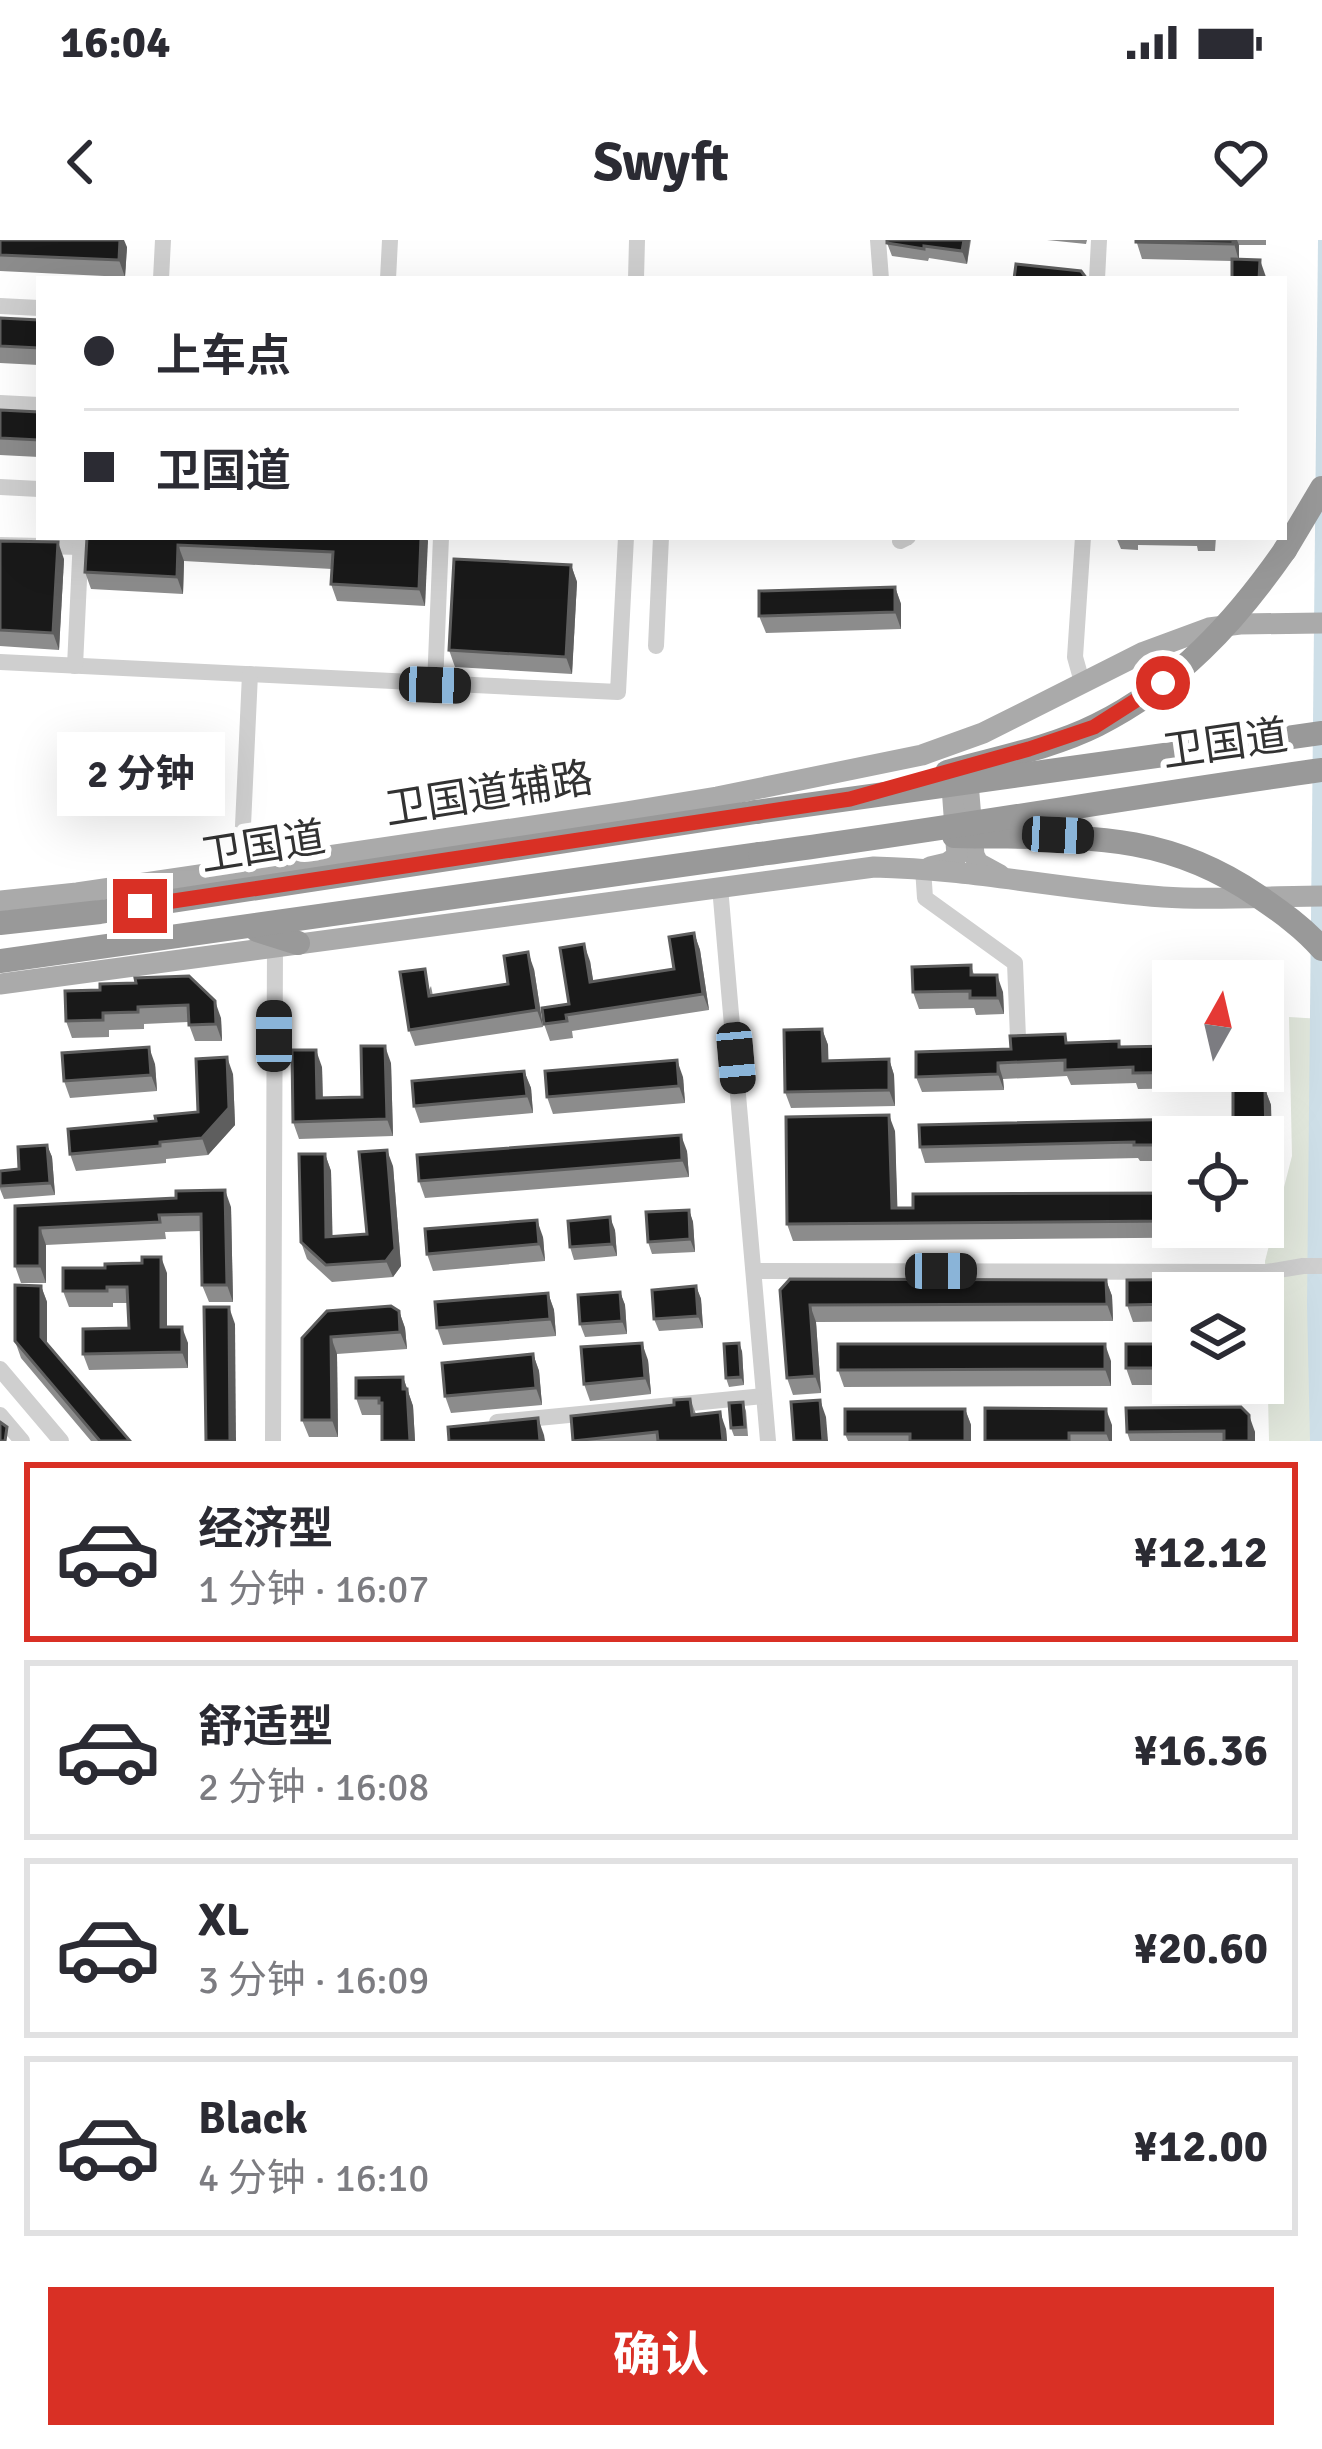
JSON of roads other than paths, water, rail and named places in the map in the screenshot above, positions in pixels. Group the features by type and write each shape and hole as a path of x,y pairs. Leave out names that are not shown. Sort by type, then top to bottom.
{"highway":[{"path":"850,799 1094,727 1140,700 1186,667 1257,591 1322,488"},
{"name":"卫国道","path":"0,922 100,912 757,812 1322,733"},
{"name":"卫国道","path":"0,962 901,835 1322,770"},
{"path":"901,835 1089,837 1153,848 1226,876 1279,911 1322,949"},
{"path":"241,869 292,882"},
{"path":"249,928 286,945"}],"main road":[{"path":"1012,880 978,863 974,855 966,763 983,733 1159,646 1209,628 1314,622"},
{"name":"卫国道辅路","path":"0,901 695,801 922,754 983,733"},
{"path":"922,754 950,768 957,856 923,868"},
{"path":"1,984 874,867 923,868 1163,897 1312,896"},
{"path":"208,896 241,869"},
{"path":"1,984 50,956"}],"street":[{"path":"161,276 163,240"},
{"path":"388,276 390,240"},
{"path":"635,276 637,240"},
{"path":"878,240 881,276"},
{"path":"1097,276 1099,240"},
{"path":"0,306 36,308"},
{"path":"0,403 36,404"},
{"path":"0,487 36,488"},
{"path":"435,685 441,540"},
{"path":"0,662 619,692 626,540"},
{"path":"656,646 661,540"},
{"path":"1082,682 1075,657 1083,540"},
{"path":"0,545 81,542 75,666"},
{"path":"623,589 658,591"},
{"path":"241,869 250,674"},
{"path":"923,868 925,898 1015,963 1018,1038"},
{"path":"720,887 768,1441"},
{"path":"273,1441 286,945"},
{"path":"755,1271 1267,1272 1322,1266"},
{"path":"0,1370 62,1441"},
{"path":"475,1425 764,1396"},
{"path":"0,1415 22,1441"}]}
